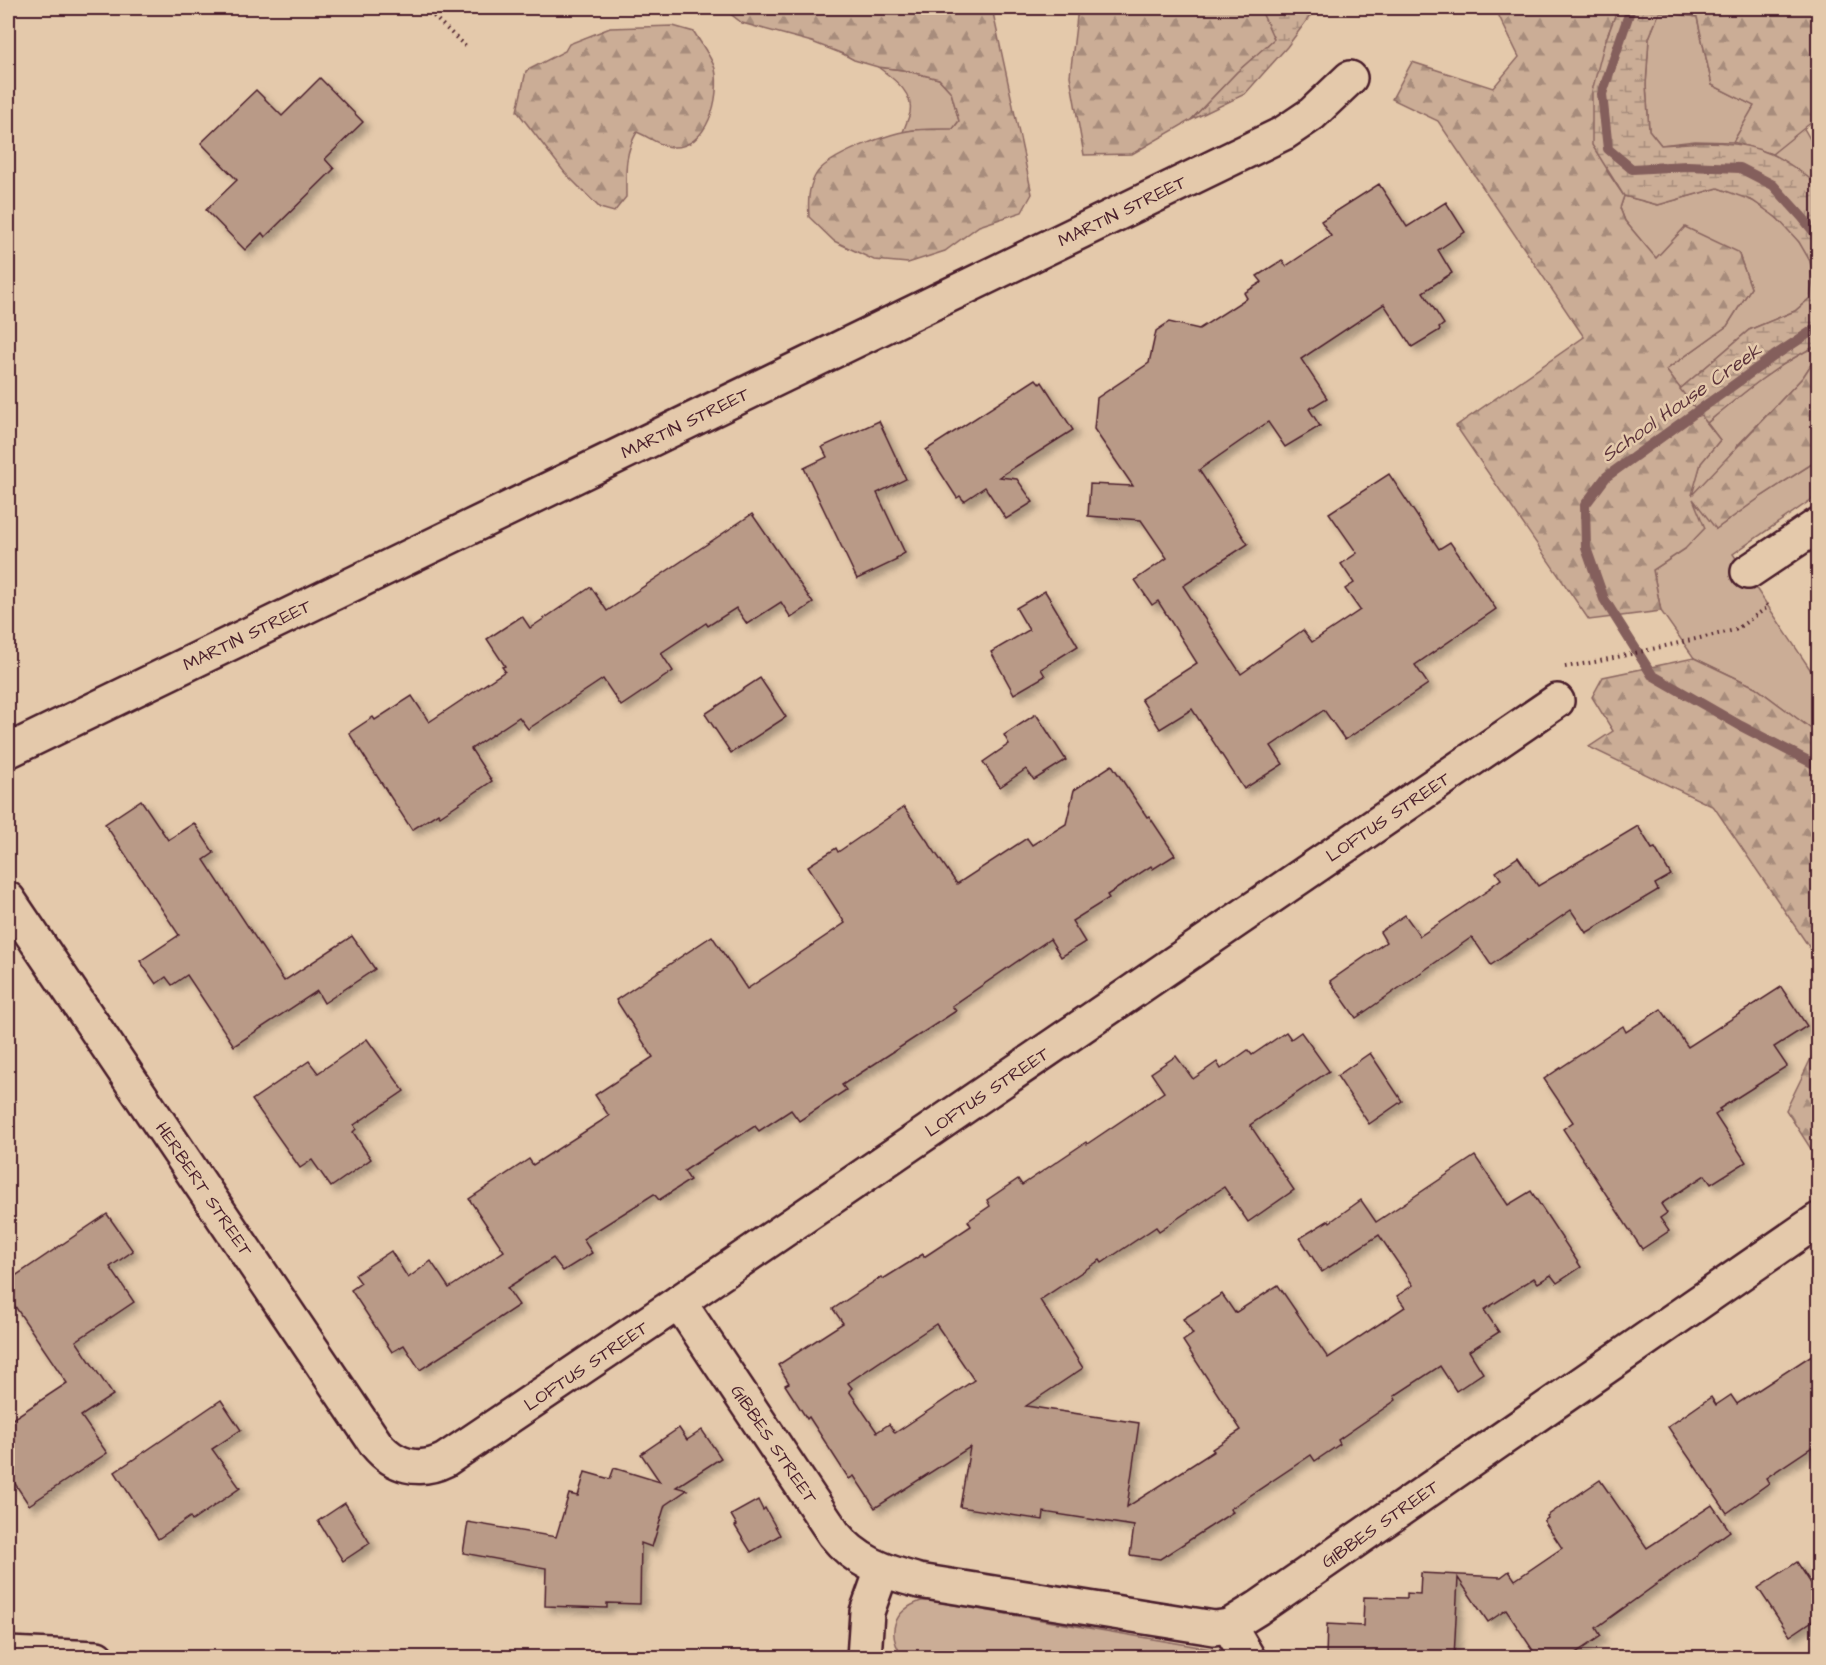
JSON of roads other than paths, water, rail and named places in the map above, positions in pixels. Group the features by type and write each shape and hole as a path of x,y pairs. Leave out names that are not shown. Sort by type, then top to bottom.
{"street":[{"name":"MARTIN STREET","path":"8,751 1284,133 1312,114 1350,78"},
{"path":"1748,572 1818,525"},
{"name":"LOFTUS STREET","path":"411,1466 427,1466 445,1460 1557,701"},
{"name":"HERBERT STREET","path":"8,899 376,1444 393,1460 411,1466"},
{"name":"GIBBES STREET","path":"679,1302 838,1540 852,1554 882,1570 919,1581 1214,1628 1229,1626 1258,1608 1818,1221"},
{"path":"864,1658 867,1612 882,1570"},
{"path":"1229,1626 1248,1658"},
{"path":"8,1654 97,1658"}],"waterway":[{"name":"School House Creek","path":"1631,8 1602,94 1608,149 1632,169 1687,166 1740,168 1773,185 1818,237"},
{"name":"School House Creek","path":"1818,327 1606,477 1585,505 1586,548 1604,599 1652,675 1741,726 1818,766"}]}
